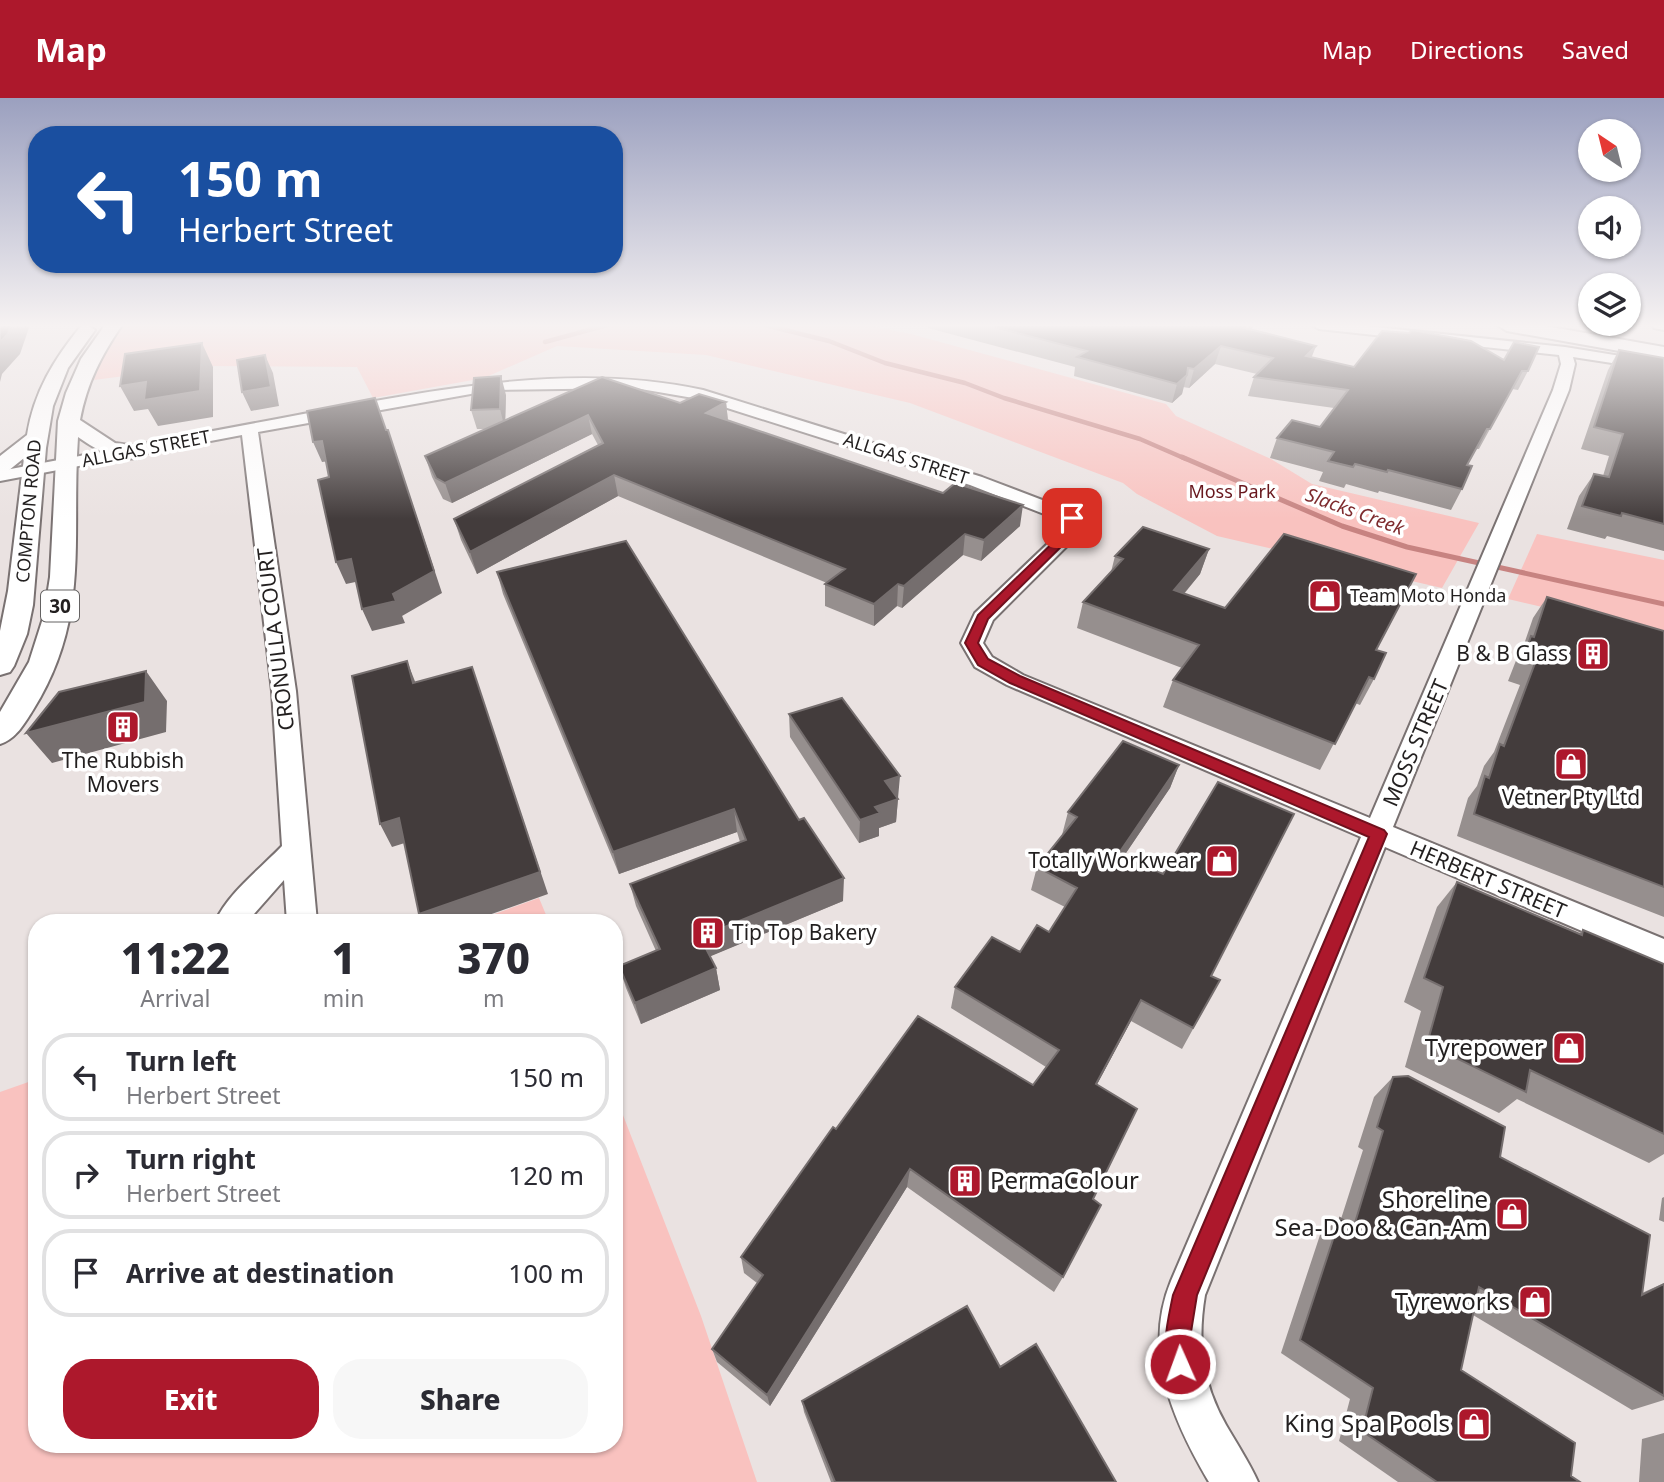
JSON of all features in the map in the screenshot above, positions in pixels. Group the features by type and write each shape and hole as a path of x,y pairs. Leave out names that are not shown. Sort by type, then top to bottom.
{"main road":[{"name":"COMPTON ROAD","path":"0,666 18,625 22,604 25,538 32,496 35,439 48,390"},
{"name":"COMPTON ROAD","path":"0,733 42,666 58,616 66,524 68,421 76,390"},
{"path":"68,421 104,447 134,452"},
{"path":"0,466 35,439"},
{"path":"0,486 32,496"}],"street":[{"name":"ALLGAS STREET","path":"0,476 473,390"},
{"name":"ALLGAS STREET","path":"679,390 976,481 1072,518"},
{"name":"MOSS STREET","path":"1236,1482 1207,1436 1188,1392 1180,1364 1180,1315 1185,1295 1561,390"},
{"path":"682,407 703,395"},
{"name":"CRONULLA COURT","path":"249,429 284,691 301,914"},
{"name":"HERBERT STREET","path":"1072,518 1071,531 983,618 972,643 983,662 1015,680 1664,953"},
{"path":"237,914 297,849"}],"green space":[{"path":"369,390 420,390 373,398"},
{"name":"Moss Park","path":"853,390 1113,390 1166,404 1176,416 1271,459 1312,484 1479,523 1442,588 1217,536 1137,494 1123,483 910,403"},
{"path":"1537,534 1664,560 1664,635 1508,599"},
{"path":"539,898 546,914 494,914"},
{"path":"28,1082 28,1453 623,1453 623,1115 701,1316 757,1482 0,1482 0,1092"}],"building":[{"path":"145,390 200,390 200,391 144,400"},
{"path":"473,390 501,390 500,409 471,410"},
{"path":"574,390 640,390 680,403 699,394 726,402 706,413 943,493 955,483 1023,505 984,540 965,534 904,586 898,584 874,604 825,584 845,569 614,475 470,552 454,519 603,443 588,415 445,483 436,478 425,456"},
{"path":"1345,390 1512,390 1467,465 1472,466 1462,489 1388,470 1387,472 1355,464 1353,467 1328,461 1334,452 1277,438 1292,420 1320,427 1348,390"},
{"path":"1606,390 1664,390 1664,524 1582,506 1594,474 1609,477 1623,434 1594,427"},
{"path":"375,398 434,571 393,594 396,601 362,609 351,559 336,562 318,480 329,477 322,441 313,442 307,411"},
{"path":"1143,527 1209,549 1174,590 1225,608 1284,534 1416,574 1376,650 1386,653 1374,679 1369,677 1335,744 1173,680 1199,645 1083,602 1123,559 1115,556"},
{"path":"626,541 799,820 804,818 844,878 700,937 716,968 635,1003 623,975 623,964 660,949 630,884 746,840 734,809 613,852 497,572"},
{"path":"1547,597 1664,631 1664,887 1474,814 1485,776 1489,778 1500,744 1504,746 1535,663 1523,659 1531,636 1534,637"},
{"path":"407,661 413,683 472,667 540,872 419,914 399,818 380,824 352,676"},
{"path":"146,671 145,702 26,733 59,692"},
{"path":"842,698 900,776 885,781 898,799 875,807 880,813 860,820 789,714"},
{"path":"1123,741 1179,765 1119,853 1163,874 1218,782 1294,814 1211,976 1220,980 1193,1028 1141,1000 1096,1084 1137,1109 1093,1199 1101,1205 1063,1277 910,1169 767,1395 712,1349 763,1275 741,1257 833,1127 836,1129 918,1016 1033,1085 1059,1050 955,987 992,937 1020,952 1037,925 1049,932 1077,888 1037,867 1077,817 1068,812"},
{"path":"1457,882 1582,935 1583,930 1664,964 1664,1134 1530,1070 1526,1092 1427,1044 1443,987 1424,978"},
{"path":"1408,1076 1505,1127 1500,1157 1650,1235 1642,1295 1664,1284 1664,1396 1479,1287 1461,1370 1575,1443 1571,1476 1580,1482 1437,1482 1362,1431 1373,1388 1300,1340 1340,1218 1354,1226 1383,1131 1377,1127 1393,1077"},
{"path":"967,1306 1000,1367 1036,1344 1116,1482 835,1482 802,1401"}],"waterway":[{"name":"Slacks Creek","path":"982,390 1140,439 1186,459"},
{"name":"Slacks Creek","path":"1182,457 1342,526 1407,547 1664,604"}],"place":[{"name":"Team Moto Honda","path":"1325,596"},
{"name":"B & B Glass","path":"1593,654"},
{"name":"The Rubbish Movers","path":"123,727"},
{"name":"Vetner Pty Ltd","path":"1571,764"},
{"name":"Totally Workwear","path":"1222,861"},
{"name":"Tip Top Bakery","path":"708,933"},
{"name":"Tyrepower","path":"1569,1048"},
{"name":"PermaColour","path":"965,1181"},
{"name":"Shoreline Sea-Doo & Can-Am","path":"1512,1214"},
{"name":"Tyreworks","path":"1535,1302"},
{"name":"King Spa Pools","path":"1474,1424"}],"route":[{"path":"1072,518 1071,531 983,618 972,643 983,662 1015,680 1378,834 1185,1295 1178,1338 1180,1364"}]}
